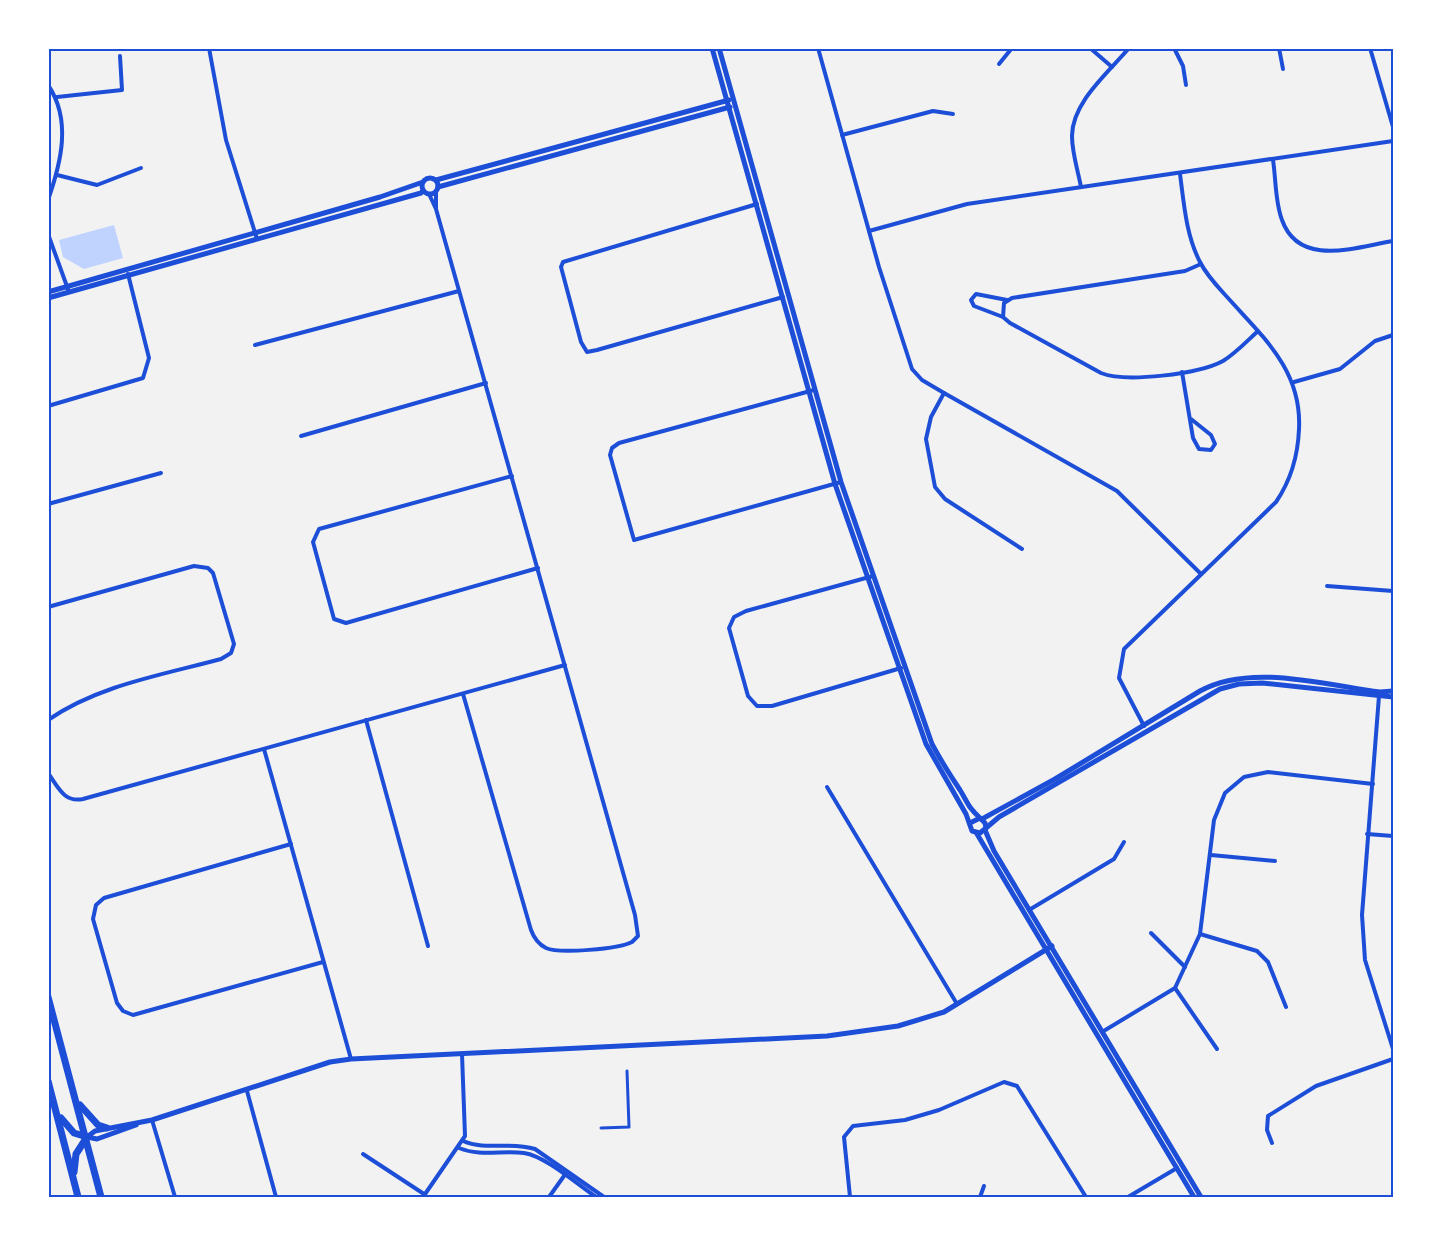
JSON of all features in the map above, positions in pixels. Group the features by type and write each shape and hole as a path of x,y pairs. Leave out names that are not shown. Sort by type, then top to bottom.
{"highway":[{"path":"48,997 78,1103 101,1197"},
{"path":"48,1081 78,1197"},
{"path":"78,1103 98,1125 107,1128"},
{"path":"57,1112 74,1134 87,1137"},
{"path":"74,1178 76,1154 81,1142 87,1137"}],"street":[{"path":"209,48 226,140 256,235"},
{"path":"712,48 729,100 838,483 930,753 970,823 970,829 977,834 1026,911 1052,946 1194,1197"},
{"path":"719,48 729,100"},
{"path":"818,48 869,231 912,369 922,380 1116,490 1200,573"},
{"path":"999,64 1012,48"},
{"path":"1090,48 1112,67"},
{"path":"1081,187 1072,136 1074,123 1086,97 1130,48"},
{"path":"1174,48 1183,66 1186,85"},
{"path":"1279,48 1283,69"},
{"path":"1370,48 1393,127"},
{"path":"57,97 122,90 120,56"},
{"path":"48,85 57,97 62,123 60,164 48,200"},
{"path":"48,292 128,273 256,235 380,197 423,182 428,178 436,180 729,100"},
{"path":"256,235 426,192 731,107"},
{"path":"842,135 933,111 953,114"},
{"path":"869,231 967,204 1393,141"},
{"path":"1273,160 1282,220 1290,234 1302,245 1310,250 1325,252 1393,241"},
{"path":"57,175 97,185 141,168"},
{"path":"1144,727 1119,678 1122,654 1132,640 1200,573 1251,528 1282,492 1293,465 1299,436 1300,420 1294,382 1281,357 1201,264 1187,226 1180,174"},
{"path":"436,180 436,209"},
{"path":"423,182 436,209 486,382 638,932 628,945 561,951 540,944 531,930 464,694"},
{"path":"758,204 563,262 561,267 581,342 587,352 597,350 784,297"},
{"path":"48,234 68,289"},
{"path":"1201,264 1185,271 1007,300 976,294 972,297 974,306 1003,317 1010,323 1112,377 1182,372 1222,361 1258,331"},
{"path":"48,406 143,378 149,358 128,273"},
{"path":"48,298 68,289"},
{"path":"255,345 459,291"},
{"path":"1003,317 1003,307 1007,300"},
{"path":"1294,382 1340,369 1375,341 1393,335"},
{"path":"1182,372 1195,444 1203,451 1211,450 1215,444 1211,435 1191,419"},
{"path":"301,436 486,382"},
{"path":"811,391 619,443 612,448 610,455 634,540 838,483"},
{"path":"944,393 931,417 926,439 935,487 945,499 1022,549"},
{"path":"48,504 161,473"},
{"path":"512,476 319,529 313,542 334,619 346,623 538,568"},
{"path":"48,607 195,566 204,567 214,576 234,644 231,653 221,659 94,695 48,720"},
{"path":"870,576 746,611 734,617 729,628 745,689 758,706 772,705 902,668"},
{"path":"1327,586 1393,591"},
{"path":"48,773 64,796 73,800 83,800 565,665"},
{"path":"902,668 941,761 962,792 969,808 981,818 994,851 1046,951 1100,1033"},
{"path":"977,834 999,817 1208,686 1232,679 1270,678 1393,697"},
{"path":"1379,694 1393,691"},
{"path":"1379,694 1362,915 1365,960 1393,1049"},
{"path":"366,720 428,946"},
{"path":"970,823 1144,727"},
{"path":"264,749 351,1059"},
{"path":"1100,1033 1175,988 1200,933 1214,819 1225,794 1244,777 1268,772 1372,784"},
{"path":"827,787 957,1004"},
{"path":"1367,834 1393,836"},
{"path":"1026,911 1114,859 1124,842"},
{"path":"291,844 104,898 96,905 93,919 117,1003 123,1011 133,1015 323,962"},
{"path":"1211,855 1275,861"},
{"path":"1151,933 1185,967"},
{"path":"1200,933 1257,951 1268,962 1286,1007"},
{"path":"87,1137 107,1128 152,1120 330,1062 351,1059 827,1036 913,1023 957,1004 1052,946"},
{"path":"1175,988 1217,1049"},
{"path":"363,1154 424,1196 463,1141 465,1129 462,1053"},
{"path":"1272,1143 1267,1130 1268,1116 1316,1086 1393,1059"},
{"path":"602,1128 629,1127 627,1071"},
{"path":"850,1197 844,1137 853,1126 905,1119 939,1110 1004,1082 1017,1086 1086,1197"},
{"path":"247,1090 276,1197"},
{"path":"152,1120 175,1197"},
{"path":"87,1137 97,1139 140,1123"},
{"path":"463,1141 480,1146 529,1147 540,1152 604,1197"},
{"path":"459,1148 486,1154 533,1155 596,1197"},
{"path":"1128,1197 1179,1167"},
{"path":"1179,1167 1201,1197"},
{"path":"549,1197 569,1172"},
{"path":"586,1184 586,1188 596,1197"},
{"path":"980,1197 984,1186"}],"water":[{"path":"114,225 123,258 84,269 63,257 59,240"}]}
